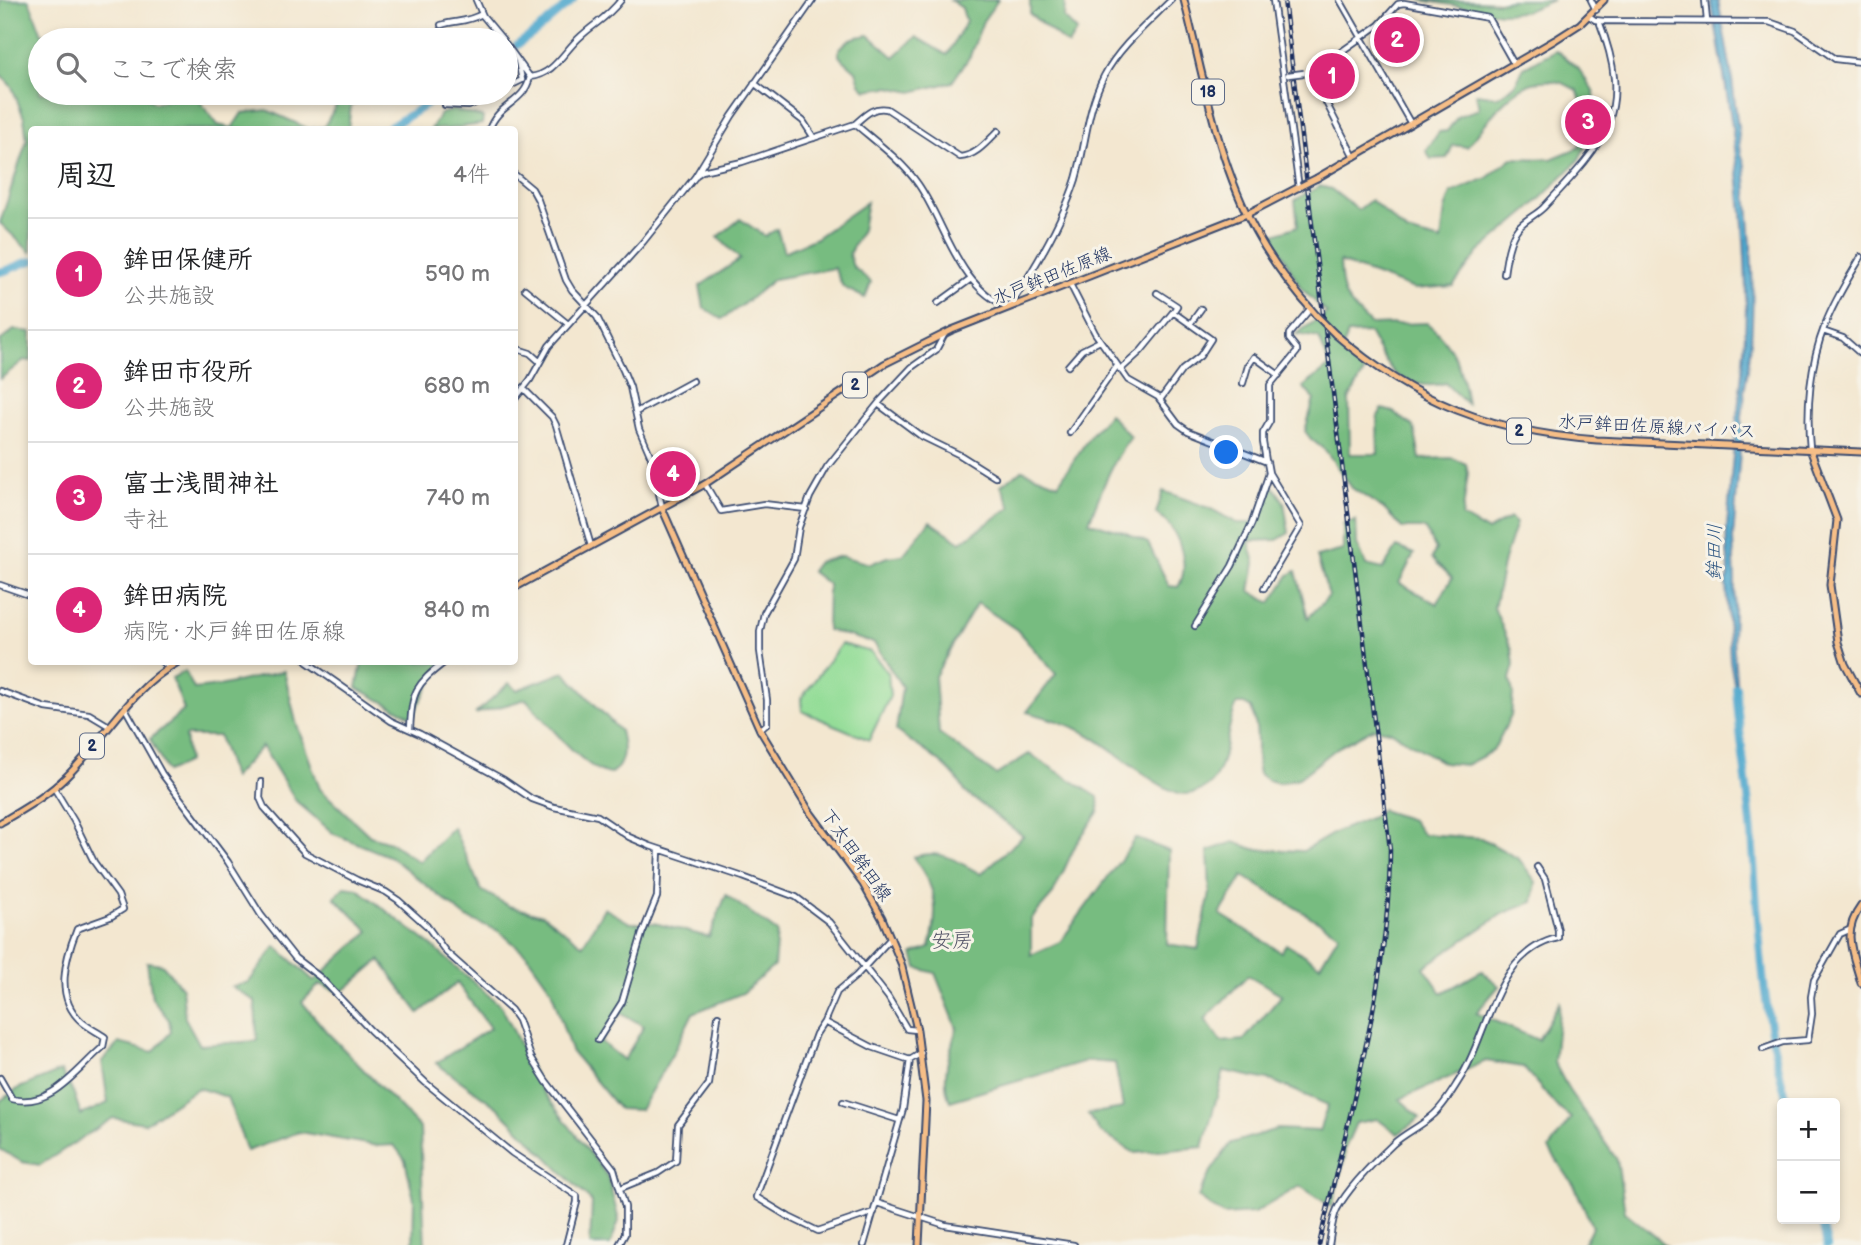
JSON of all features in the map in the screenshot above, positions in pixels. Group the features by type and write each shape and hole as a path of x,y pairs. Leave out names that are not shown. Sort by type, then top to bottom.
{"main road":[{"name":"18","path":"1184,0 1224,155 1247,214"},
{"name":"水戸鉾田佐原線","path":"518,587 705,484 884,364 944,334 1009,307 1247,214 1354,158 1555,40 1589,16 1604,0"},
{"name":"水戸鉾田佐原線バイパス","path":"1247,214 1268,252 1294,290 1335,334 1392,378 1443,405 1488,423 1556,437 1861,452"},
{"path":"1810,449 1837,525 1830,585 1838,642 1844,664 1861,694"},
{"name":"下太田鉾田線","path":"662,508 760,730 810,812 863,884 901,963 921,1054 926,1125 919,1245"},
{"name":"2","path":"0,822 54,788 138,694 173,665"},
{"path":"1861,906 1853,917 1849,930 1850,946 1861,983"}],"street":[{"path":"476,0 482,14 493,28"},
{"path":"530,78 537,77 555,65 581,36 604,20 621,0"},
{"path":"518,395 530,380 539,361 568,324 643,242 695,177 754,83 813,0"},
{"path":"855,124 918,184 958,260 972,278 988,296 1009,307 1025,283 1071,194 1090,111 1104,76 1116,56 1171,0"},
{"path":"1273,0 1286,75 1300,187"},
{"path":"1340,0 1412,124"},
{"path":"1591,0 1596,10"},
{"path":"1705,0 1708,21"},
{"path":"1286,75 1311,73 1379,25 1398,4 1488,18 1514,64"},
{"path":"441,25 467,22 482,14"},
{"path":"1589,16 1599,21 1726,21 1780,24 1795,31 1835,59 1861,62"},
{"path":"1504,274 1518,227 1539,211 1598,147 1610,121 1615,89 1614,65 1599,21"},
{"path":"518,60 530,78"},
{"path":"518,60 522,80 518,82"},
{"path":"1311,73 1354,158"},
{"path":"518,98 525,93 530,78"},
{"path":"754,83 803,121 814,138"},
{"path":"445,105 470,105"},
{"path":"490,126 493,118 510,105"},
{"path":"695,177 702,171 742,162 855,124 869,111 880,107 887,108 948,152 964,157 982,147 998,131"},
{"path":"518,177 532,189 542,209 566,280 603,328 630,387 639,429 654,466 662,508"},
{"path":"1810,449 1811,392 1823,331 1861,257"},
{"path":"938,303 972,278"},
{"path":"1070,284 1100,341 1128,380 1160,400 1178,424 1188,431 1267,462"},
{"path":"525,289 568,324"},
{"path":"1070,433 1119,368 1141,351 1177,306 1157,293"},
{"path":"1190,324 1201,309"},
{"path":"1264,588 1301,526 1269,473 1263,433 1270,421 1270,385 1297,352 1289,334 1310,309"},
{"path":"1160,400 1182,370 1200,356 1211,339 1173,312"},
{"path":"1823,331 1843,338 1861,354"},
{"path":"760,730 767,724 767,700 760,651 764,613 794,559 799,527 818,481 878,404 912,367 939,347 944,334"},
{"path":"1068,366 1082,351 1100,341"},
{"path":"518,349 530,353 539,361"},
{"path":"1243,383 1254,357 1279,375"},
{"path":"636,412 693,381"},
{"path":"523,388 552,417 556,425 591,546"},
{"path":"878,404 921,436 960,455 995,477"},
{"path":"1195,626 1231,566 1252,523 1269,473"},
{"path":"705,484 721,512 764,505 806,509"},
{"path":"0,585 28,595"},
{"path":"311,665 391,721 503,780 532,799 554,807 601,817 629,836 659,850 796,897 829,922 888,997 907,1029 917,1030"},
{"path":"410,729 412,703 422,679 441,665"},
{"path":"0,691 46,708 89,714 109,726"},
{"path":"125,708 162,774 228,862 261,915 295,958 321,978 370,1030 426,1083 512,1153 577,1196 566,1245"},
{"path":"261,782 260,798 264,807 305,853 398,900 427,926 446,952 511,1010 518,1020 527,1049 538,1069 614,1169 625,1207 625,1234 619,1245"},
{"path":"0,1078 12,1099 36,1101 52,1094 103,1047 106,1037 81,1021 69,1007 64,977 67,955 77,929 124,909 118,895 94,862 75,821 54,788"},
{"path":"598,1040 622,1002 642,934 657,897 659,850"},
{"path":"1329,1245 1336,1211 1350,1191 1394,1143 1438,1111 1460,1079 1511,972 1527,953 1544,941 1558,938 1545,879 1537,867"},
{"path":"1763,1049 1783,1042 1808,1040 1814,980 1840,934 1849,930"},
{"path":"874,1212 818,1231 756,1198 816,1034 837,992 891,938"},
{"path":"621,1188 658,1173 677,1161 678,1125 709,1084 718,1016"},
{"path":"824,1022 873,1048 910,1060"},
{"path":"864,1245 900,1120 910,1060 921,1054"},
{"path":"843,1102 900,1120"},
{"path":"877,1203 945,1225 1071,1245"}],"green space":[{"path":"0,0 29,0 40,28 28,28 28,105 203,105 218,125 223,126 28,126 28,250 0,223 27,140 24,118 12,87 0,74"},
{"path":"950,0 998,0 983,21 970,56 952,82 912,92 889,87 866,90 860,84 856,71 839,56 839,50 848,41 869,35 894,57 916,37 947,55 966,22 962,8"},
{"path":"1030,0 1065,0 1064,18 1077,31 1068,45 1030,14"},
{"path":"1421,0 1553,0 1524,12 1501,13"},
{"path":"1556,50 1578,68 1594,92 1597,125 1578,161 1530,209 1479,252 1453,286 1414,289 1340,262 1346,298 1371,325 1427,323 1437,332 1456,359 1467,404 1445,383 1420,384 1397,375 1369,333 1348,334 1342,350 1366,369 1349,399 1350,454 1378,454 1377,418 1382,409 1393,412 1414,427 1420,459 1452,458 1466,464 1468,473 1462,517 1487,531 1510,518 1516,523 1504,560 1494,608 1512,650 1514,665 1510,679 1513,693 1511,716 1493,751 1466,765 1444,763 1390,731 1374,728 1337,748 1299,778 1279,783 1259,774 1254,717 1251,708 1237,704 1221,763 1213,781 1192,794 1173,791 1084,732 1027,712 1056,674 1017,630 977,603 935,676 939,733 996,775 1029,754 1098,797 1099,811 1076,844 1053,894 1031,919 1031,955 1060,942 1135,838 1169,851 1167,944 1198,949 1210,893 1208,851 1234,842 1254,849 1303,851 1338,831 1375,816 1381,810 1412,820 1422,834 1481,838 1519,859 1536,882 1533,902 1502,914 1424,967 1442,993 1482,971 1499,986 1476,1013 1538,1040 1560,1001 1554,1062 1570,1092 1617,1160 1625,1212 1666,1245 1583,1245 1592,1227 1575,1187 1549,1149 1571,1118 1557,1107 1523,1067 1486,1061 1400,1099 1420,1118 1398,1134 1377,1119 1356,1123 1345,1148 1332,1207 1300,1186 1254,1213 1223,1215 1198,1197 1210,1173 1231,1143 1277,1129 1319,1131 1328,1105 1273,1081 1224,1071 1203,1147 1135,1153 1100,1132 1088,1114 1123,1108 1115,1063 1086,1061 950,1101 946,1074 957,1028 935,973 917,968 913,954 930,948 935,911 932,890 913,857 941,855 981,874 1023,836 965,792 960,782 944,765 896,731 902,687 874,643 827,630 828,584 811,571 818,562 841,556 870,564 887,557 903,555 930,521 961,542 1011,507 1001,485 1022,470 1058,484 1090,436 1109,414 1131,437 1112,467 1089,522 1124,532 1148,543 1169,586 1178,587 1182,578 1183,557 1176,536 1156,513 1163,491 1209,508 1237,523 1252,523 1273,486 1284,502 1289,533 1277,540 1249,541 1255,563 1250,591 1271,603 1289,575 1296,571 1308,618 1329,596 1317,557 1343,550 1343,525 1356,520 1357,544 1366,565 1383,569 1397,547 1414,554 1399,583 1437,604 1452,578 1432,558 1436,549 1424,528 1402,528 1384,509 1352,488 1326,451 1305,431 1314,399 1303,387 1330,366 1319,338 1296,334 1327,313 1301,288 1272,235 1298,226 1295,200 1320,186 1331,189 1358,210 1371,200 1407,232 1441,241 1445,209 1451,193 1487,178 1512,158 1551,159 1580,147 1585,117 1578,91 1561,83 1544,81 1530,84 1506,100 1467,147 1453,145 1447,158 1431,159 1426,151 1439,132 1447,131 1458,116 1479,109 1476,94 1498,97 1515,85 1524,67","holes":["1243,876 1339,934 1320,965 1286,944 1281,952 1220,914","1248,975 1282,995 1244,1040 1221,1042 1205,1019"]},
{"path":"336,105 351,106 348,126 325,126"},
{"path":"267,110 302,126 233,126 242,113"},
{"path":"453,110 483,117 482,124 433,126 440,114"},
{"path":"867,202 862,230 849,254 853,267 871,282 865,298 843,287 834,268 774,279 722,319 704,308 700,286 740,259 718,237 740,219 765,236 777,229 784,252 816,238"},
{"path":"14,330 28,332 28,361 24,360 0,379 0,341"},
{"path":"841,644 871,652 888,673 890,696 869,740 802,711 801,699"},
{"path":"361,665 440,665 412,717 357,688"},
{"path":"185,671 194,689 284,671 296,722 320,789 370,836 390,842 419,862 453,827 481,890 509,906 543,915 583,945 604,908 630,923 654,923 709,937 726,895 777,932 774,966 743,993 693,1013 640,1110 619,1109 571,1051 551,989 526,954 499,931 467,918 391,857 334,834 296,801 262,746 233,778 219,736 185,736 188,762 167,772 150,739 184,710 172,678","holes":["621,1013 644,1026 624,1060 601,1042"]},
{"path":"564,672 620,731 623,749 621,760 611,774 590,765 578,755 526,699 475,714 509,683 517,690"},
{"path":"345,887 358,889 432,946 502,1007 541,1089 608,1177 619,1221 610,1245 590,1245 592,1202 498,1108 436,1063 490,1028 457,983 419,1013 380,960 341,993 320,984 302,1002 326,1031 420,1128 425,1245 413,1245 414,1199 405,1160 394,1145 378,1146 299,1132 247,1151 227,1097 198,1088 145,1123 113,1118 40,1165 22,1162 0,1149 0,1101 17,1089 61,1071 74,1094 81,1115 108,1103 102,1061 119,1043 153,1052 171,1032 169,1020 152,998 147,962 162,964 182,988 185,1018 200,1045 257,1041 255,1001 232,987 249,982 276,946 314,981 369,931 334,897"}],"water":[{"path":"1711,0 1718,0 1745,165 1752,279 1749,364 1744,392 1733,539 1733,637 1738,707 1730,660 1726,536 1744,349 1745,263 1735,150"}],"waterway":[{"path":"518,44 573,0"},
{"path":"391,126 426,105"},
{"path":"0,272 28,262"},
{"name":"鉾田川","path":"1736,687 1767,1004 1787,1098"},
{"name":"鉾田川","path":"1822,1224 1827,1245"}],"railway":[{"path":"1284,0 1390,849 1383,948 1375,998 1319,1245"}],"place":[{"name":"鉾田市役所","path":"1397,40"},
{"name":"鉾田保健所","path":"1332,76"},
{"name":"富士浅間神社","path":"1588,122"},
{"name":"鉾田病院","path":"673,474"}],"district":[{"name":"安房","path":"952,940"}]}
